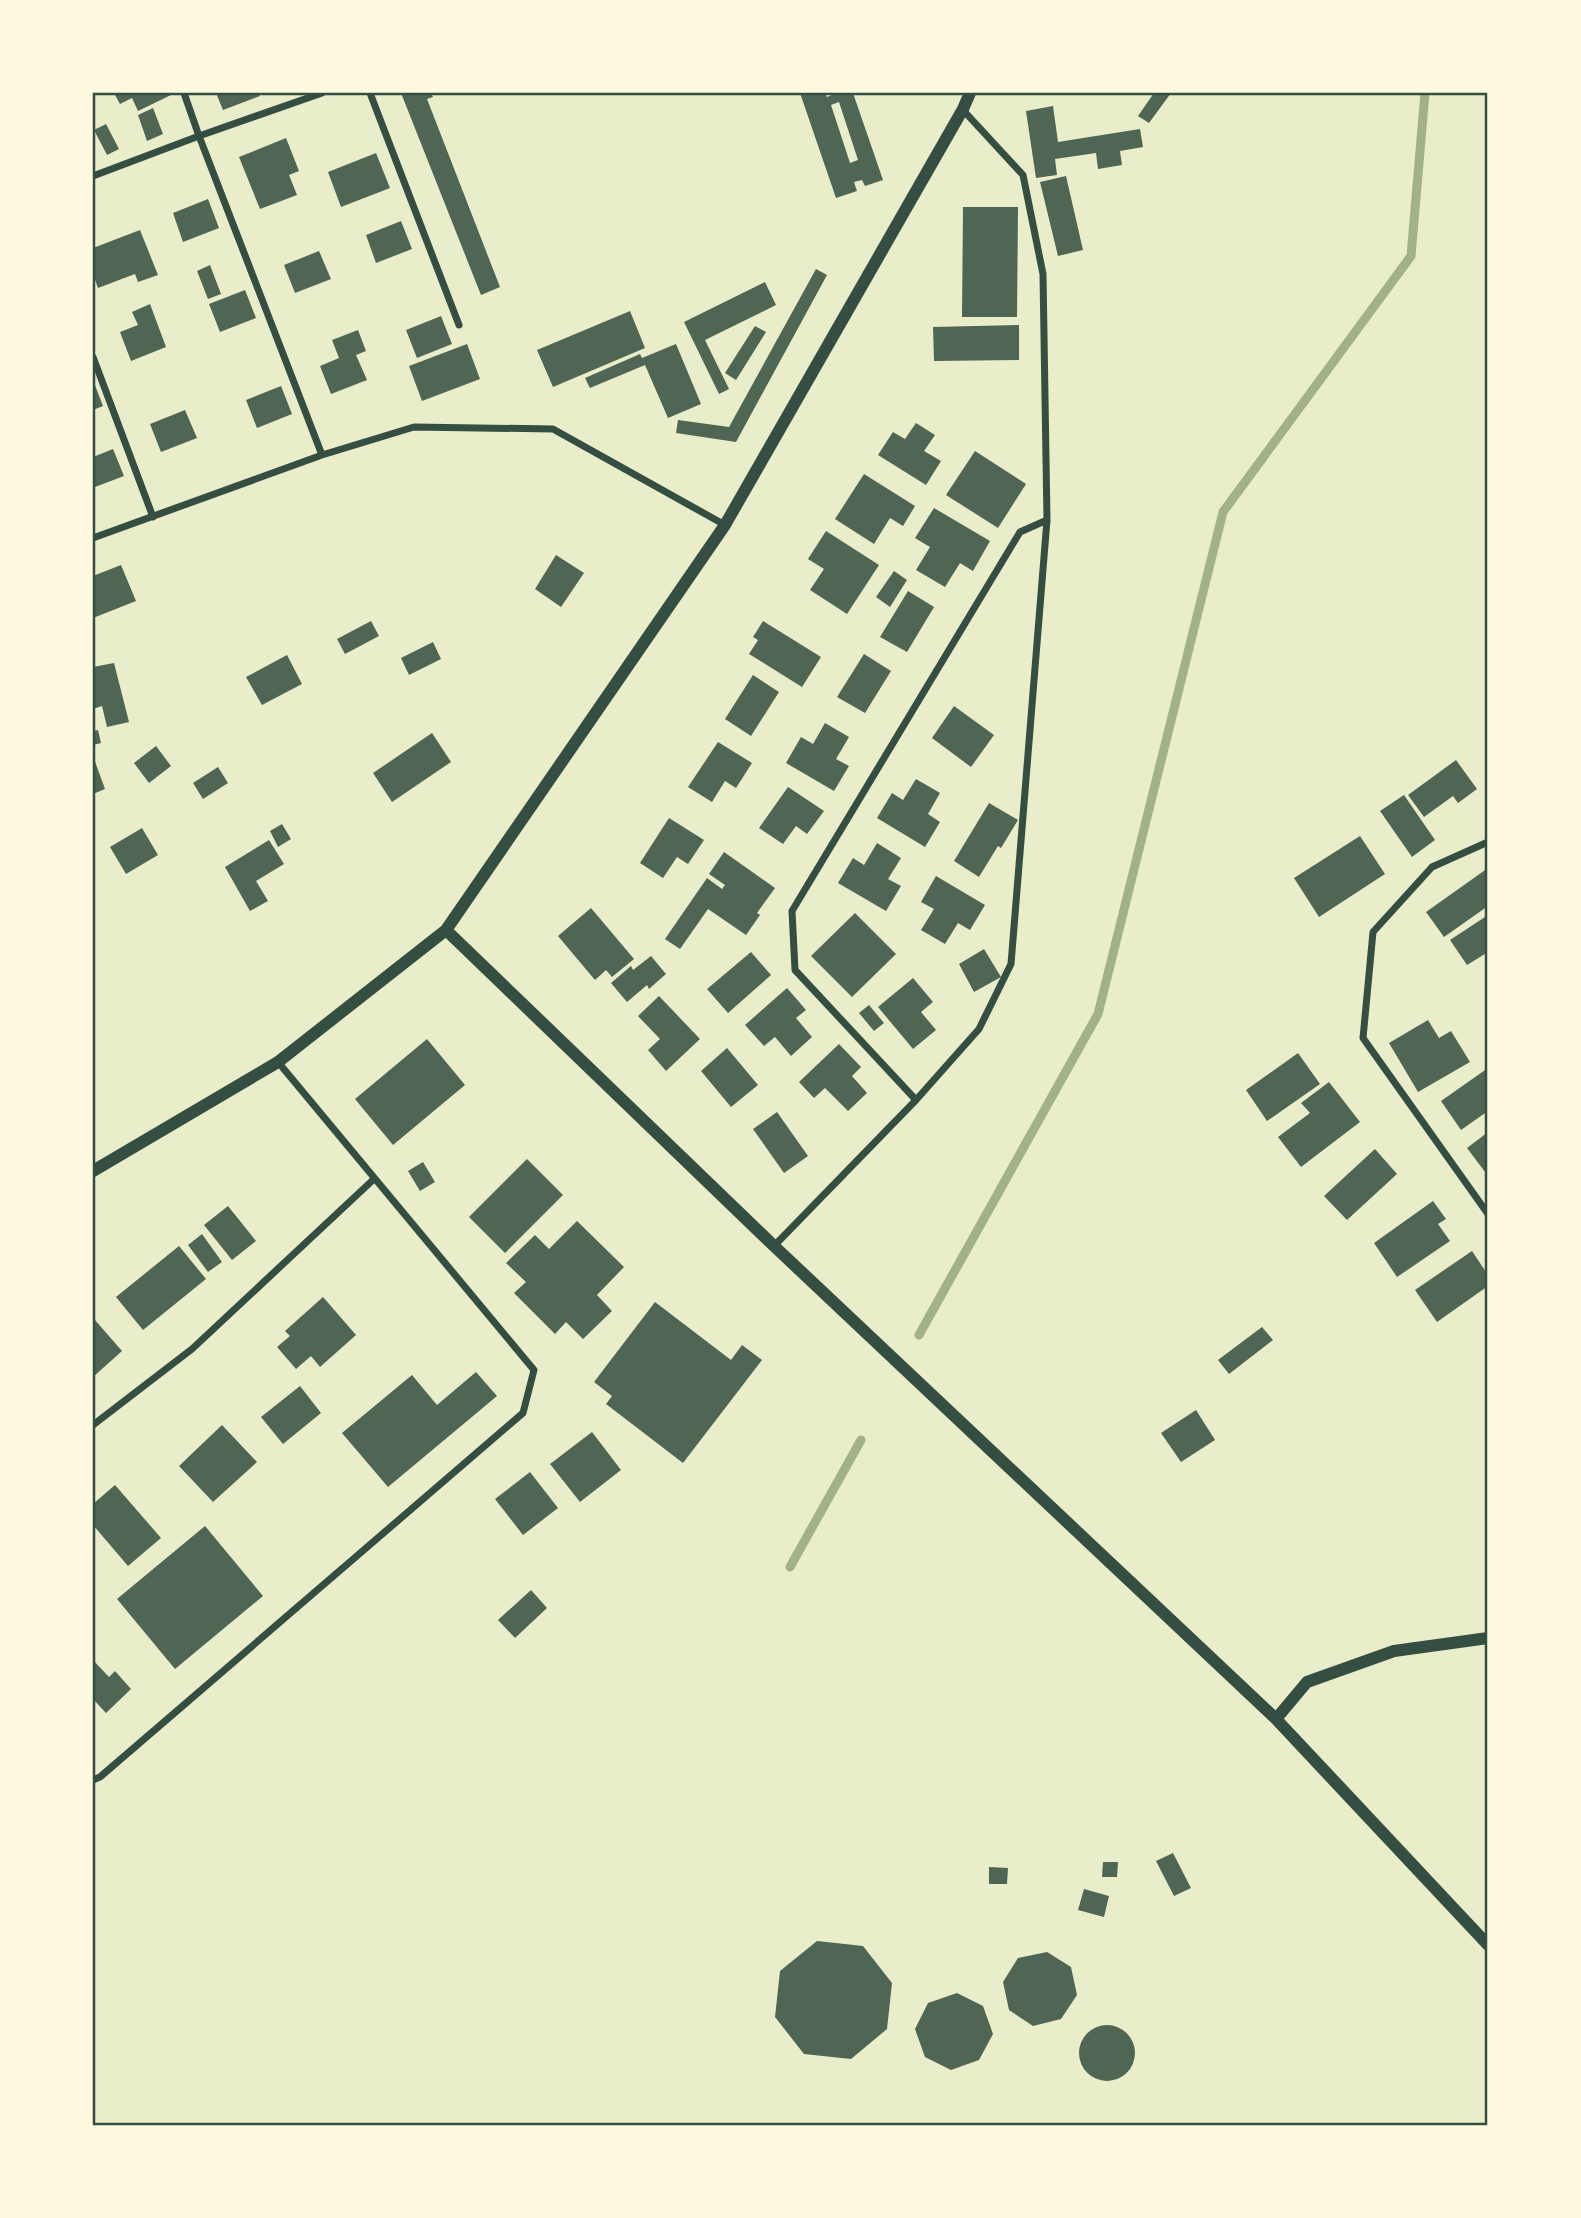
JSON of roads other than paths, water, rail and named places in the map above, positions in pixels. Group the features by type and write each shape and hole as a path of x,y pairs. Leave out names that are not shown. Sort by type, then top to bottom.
{"street":[{"path":"184,93 322,455"},
{"path":"93,176 322,93"},
{"path":"370,93 460,325"},
{"path":"93,1171 278,1062 446,930 725,525 970,93"},
{"path":"775,1246 916,1100 979,1029 1011,964 1047,520 1043,274 1023,175 962,109"},
{"path":"93,357 153,517"},
{"path":"93,538 322,455 414,427 553,429 725,525"},
{"path":"916,1100 795,970 792,911 1020,532 1047,520"},
{"path":"1488,842 1432,867 1373,932 1363,1038 1488,1214"},
{"path":"446,930 775,1246 1276,1719 1488,1945"},
{"path":"93,1780 523,1413 534,1370 278,1062"},
{"path":"93,1425 192,1349 374,1179"},
{"path":"1276,1719 1307,1682 1394,1651 1488,1638"}],"waterway":[{"path":"919,1335 1098,1014 1223,512 1411,256 1425,93"},
{"path":"790,1567 861,1440"}]}
